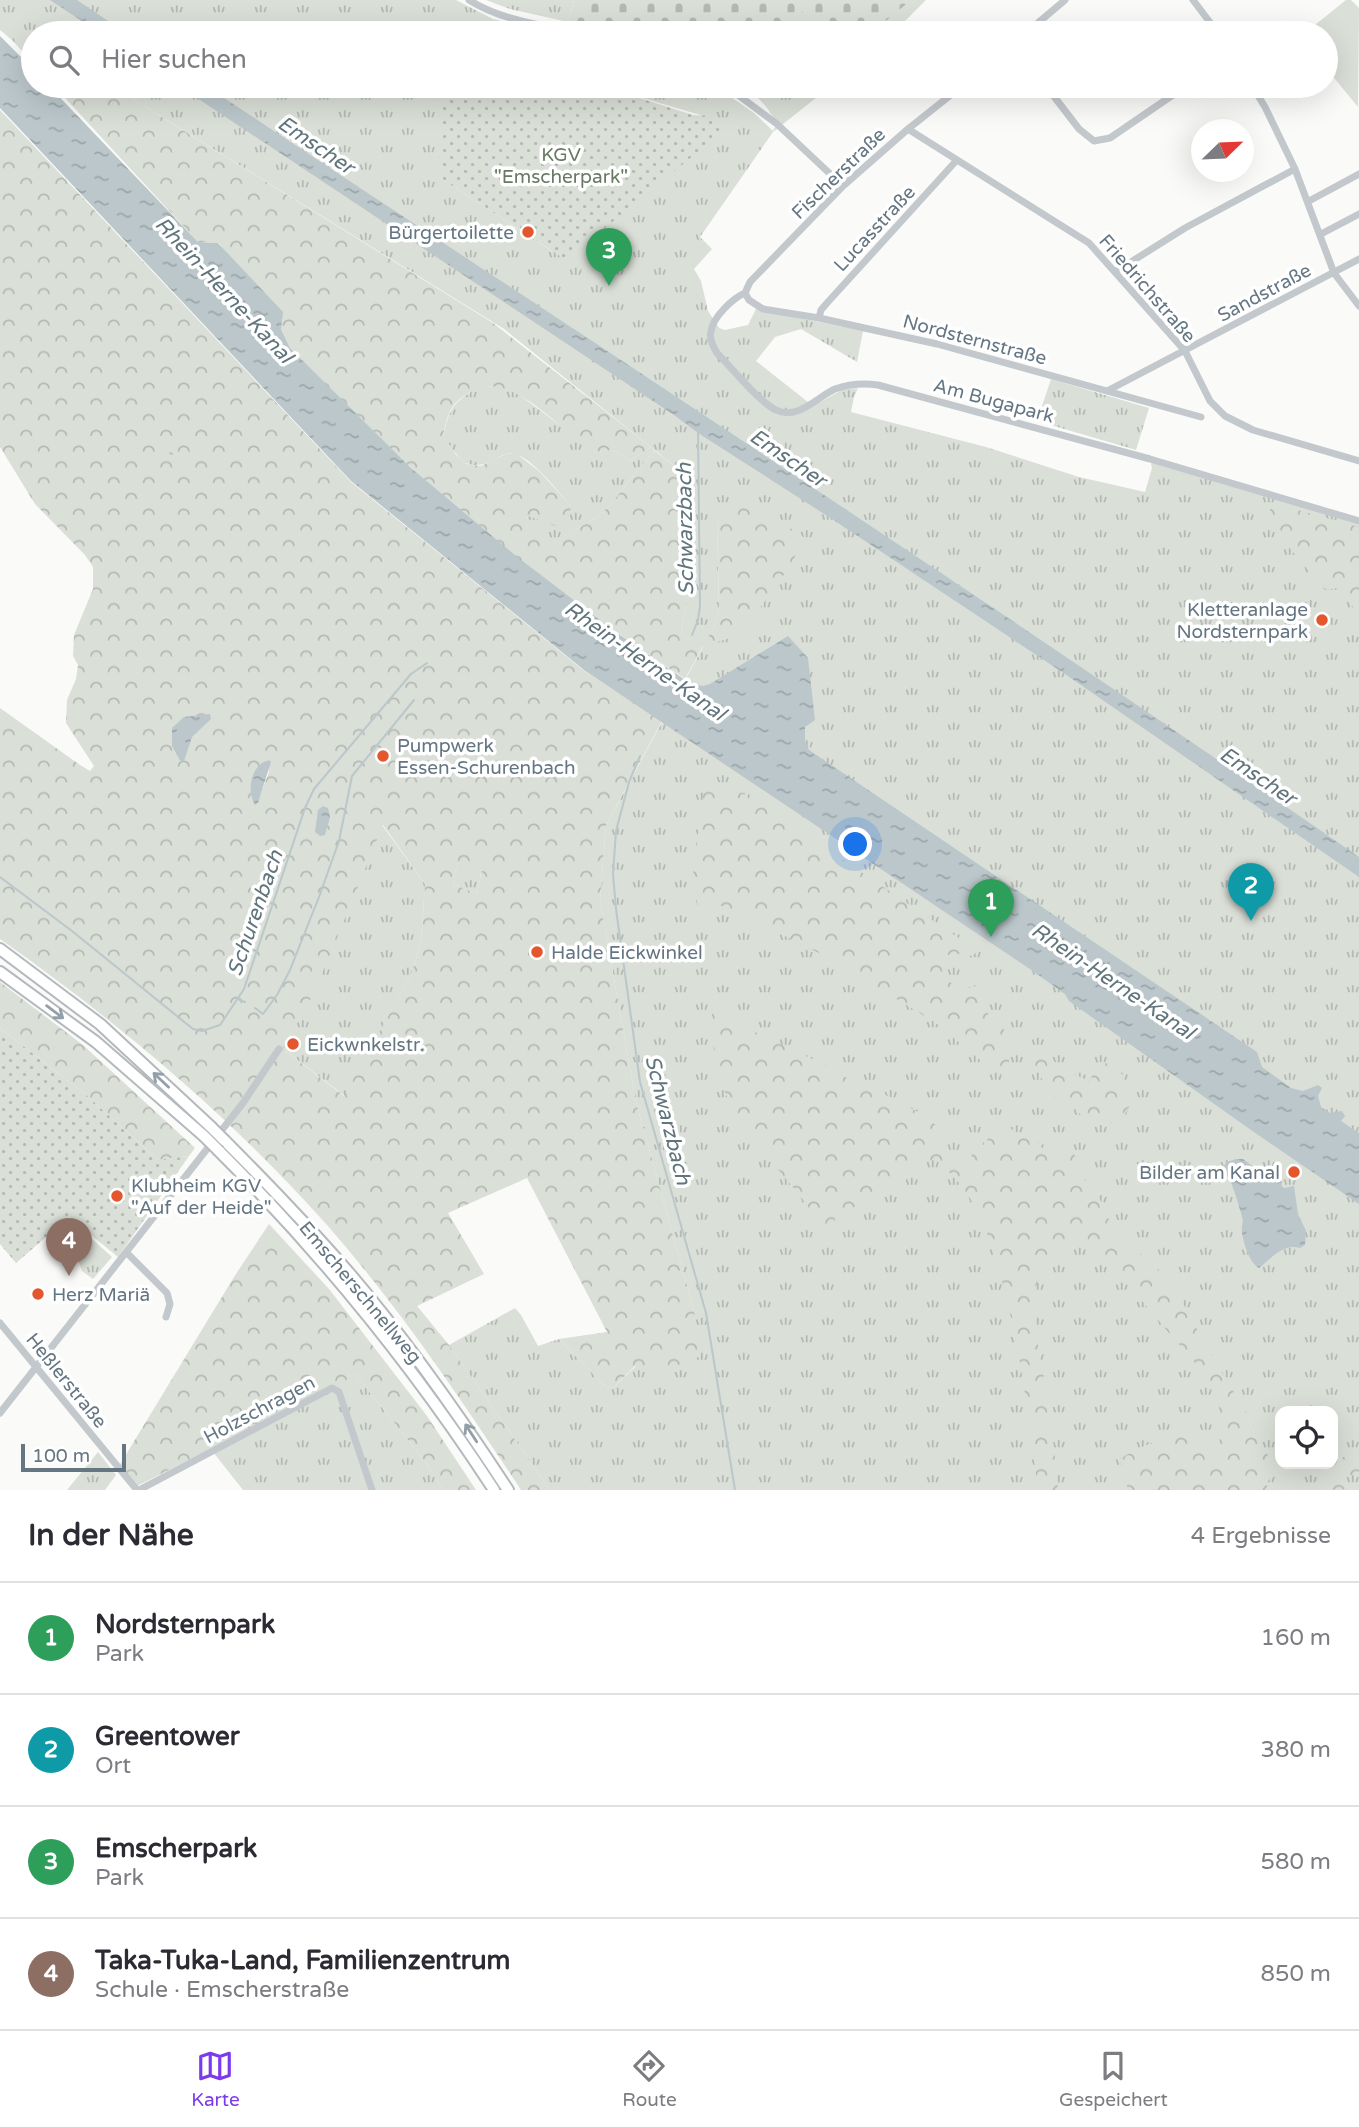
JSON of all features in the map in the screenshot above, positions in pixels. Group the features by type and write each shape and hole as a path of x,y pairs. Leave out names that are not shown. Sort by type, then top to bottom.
{"highway":[{"name":"Emscherschnellweg","path":"0,949 100,1024 278,1203 298,1216 350,1274 429,1373 508,1490"},
{"name":"Emscherschnellweg","path":"0,972 96,1042 208,1131"},
{"name":"Emscherschnellweg","path":"278,1203 293,1227 342,1282 420,1381 494,1490"}],"street":[{"path":"468,0 494,13 522,21"},
{"path":"1040,21 1065,0"},
{"path":"1193,0 1209,21"},
{"path":"742,98 777,124 844,186"},
{"name":"Fischerstraße","path":"745,293 750,282 844,186 947,98"},
{"path":"1055,98 1079,129 1094,141 1110,138 1168,98"},
{"path":"1259,98 1309,201 1334,273 1359,306"},
{"name":"Friedrichstraße","path":"908,129 1089,243 1185,351 1216,409 1236,423 1359,461"},
{"name":"Lucasstraße","path":"819,318 827,303 956,161"},
{"path":"1115,272 1194,223 1295,169"},
{"path":"1309,201 1359,174"},
{"path":"1321,234 1359,214"},
{"name":"Sandstraße","path":"1107,391 1359,258"},
{"name":"Nordsternstraße","path":"745,293 749,300 763,309 819,318 928,342 1201,417"},
{"name":"Am Bugapark","path":"745,293 728,306 713,325 710,334 712,344 717,353 762,399 780,412 797,411 844,386 878,385 1150,459 1359,521"},
{"path":"0,1413 243,1103 279,1049"},
{"path":"127,1253 167,1293 170,1304 166,1317"},
{"name":"Heßlerstraße","path":"0,1322 138,1490"},
{"name":"Holzschragen","path":"138,1490 332,1388 339,1392 372,1490"}],"green space":[{"path":"0,0 456,0 501,21 21,21 21,30 18,28 12,40 0,30"},
{"path":"486,0 574,0 568,21 510,9"},
{"path":"574,0 911,0 886,21 810,21 802,11 789,21 568,21"},
{"path":"910,0 926,0 905,21 886,21"},
{"path":"1346,0 1351,0 1359,8 1358,107 1338,83 1338,21 1320,21"},
{"path":"802,10 811,21 789,21"},
{"path":"17,27 21,30 21,50 12,40"},
{"path":"65,98 131,98 493,323 651,447 630,461 613,450 596,452 536,406 502,388 486,387 470,392 458,401 448,415 443,435 456,455 467,464 481,466 506,454 517,454 539,471 571,506 561,528 528,516 526,525 547,543 595,518 609,506 655,451 677,468 687,599 681,634 703,646 685,679 544,579 443,497 290,348 281,329 219,243 198,242"},
{"path":"131,98 439,98 439,177 552,251 707,117 643,98 732,98 773,131 777,124 758,98 816,98 773,132 700,237 712,249 694,269 701,281 708,311 719,328 725,330 748,325 756,309 863,331 857,362 801,329 775,337 756,361 813,406 842,390 858,388 851,412 986,447 1079,477 1145,492 1152,468 1150,459 1359,523 1359,1490 550,1490 449,1345 515,1308 538,1346 559,1339 606,1387 613,1388 694,1311 636,1102 600,900 606,825 703,647 681,634 687,599 677,468 504,329","holes":["717,517 790,566 768,595 704,645 714,627 719,608"]},
{"name":"KGV \"Emscherpark\"","path":"439,98 640,98 693,115 714,116 727,128 566,260 439,177"},
{"path":"0,110 351,482 582,669 662,721 606,825 600,900 636,1102 694,1311 701,1356 671,1368 651,1372 635,1366 613,1388 606,1387 559,1339 607,1332 527,1178 448,1213 484,1274 417,1306 449,1345 550,1490 521,1490 452,1388 354,1256 252,1146 130,1037 0,939 0,708 80,765 90,771 94,766 66,723 67,700 76,679 78,665 73,656 74,635 93,589 93,567 85,555 35,504 0,447","holes":["268,760 269,772 257,804 252,792 252,779 257,768","383,825 425,884 421,942 411,975 344,1096 283,1049 328,960","457,864 482,869 477,894 453,884"]},
{"path":"1051,379 1149,408 1136,450 1037,421"},
{"path":"480,386 500,387 517,393 596,452 613,450 630,461 651,447 655,451 609,506 580,528 547,544 525,524 529,515 571,506 545,476 529,462 511,454 484,464 470,464 458,457 443,436 454,406"},
{"path":"744,497 805,538 790,566 741,635 703,646 714,627 719,608 717,517"},
{"path":"1272,505 1359,527 1359,614 1337,588 1325,590 1266,520"},
{"path":"710,779 759,803 978,951 972,956 953,953 941,958 943,972 960,990 977,986 984,989 988,1014 1004,1028 1004,1045 1010,1057 1007,1070 991,1069 936,1023 829,958 717,904 710,918 702,915 695,892 694,867 704,780"},
{"path":"382,825 425,884 421,942 411,975 345,1096 283,1049 324,966"},
{"path":"457,863 482,868 477,894 453,884"},
{"path":"0,982 83,1045 195,1148 189,1156 158,1160 85,1094 0,1028"},
{"path":"711,1002 751,1030 829,1067 858,1085 876,1090 918,1112 951,1136 945,1148 947,1152 965,1164 971,1157 976,1142 982,1140 985,1145 989,1136 1003,1137 1012,1129 1025,1138 1036,1140 1042,1148 1073,1152 1086,1182 1105,1208 1116,1237 1121,1242 1137,1246 1139,1253 1154,1263 1186,1308 1252,1422 1275,1470 1267,1483 1267,1490 1128,1490 1120,1459 1135,1450 1169,1437 1186,1436 1205,1456 1213,1451 1221,1435 1218,1404 1211,1386 1190,1356 1141,1300 1097,1254 1074,1240 1058,1245 1051,1253 1045,1262 1035,1293 1035,1322 1058,1490 1038,1490 1015,1335 989,1238 968,1195 936,1160 926,1161 899,1173 864,1201 835,1218 835,1225 827,1235 732,1107 718,1076"},
{"path":"0,1028 85,1094 158,1160 189,1156 118,1257 69,1217 16,1263 0,1244"},
{"path":"1036,1047 1049,1054 1062,1069 1089,1082 1098,1064 1103,1061 1123,1075 1122,1090 1133,1097 1133,1100 1121,1122 1109,1123 1099,1117 1088,1119 1077,1112 1073,1104 1058,1100 1045,1084 1035,1063 1031,1051"},
{"path":"269,1224 329,1289 427,1416 476,1490 443,1490 424,1460 355,1374 135,1487 119,1466"},
{"path":"91,1238 112,1257 93,1279 82,1271 77,1257"},
{"path":"355,1374 424,1460 443,1490 243,1490 213,1452"},
{"path":"98,1452 116,1475 105,1490 67,1490"},
{"path":"1355,1453 1359,1455 1359,1473 1342,1473 1337,1469 1338,1459"},
{"path":"1333,1473 1343,1478 1347,1489 1325,1490 1323,1484 1326,1477"}],"water":[{"path":"50,0 77,0 108,21 82,21"},
{"name":"Rhein-Herne-Kanal","path":"0,36 21,57 21,98 60,98 198,242 218,243 283,312 281,329 290,348 411,468 516,556 613,630 691,684 710,684 788,636 808,658 815,720 805,727 805,741 809,750 1257,1052 1262,1067 1291,1088 1303,1091 1318,1085 1322,1088 1318,1096 1321,1107 1330,1113 1342,1111 1345,1116 1341,1121 1359,1133 1359,1204 1069,1001 1065,994 1027,967 584,670 351,481 0,108"},
{"path":"197,98 224,98 929,565 1359,857 1359,877 1062,672"},
{"path":"210,714 211,719 192,737 184,761 181,762 172,746 172,728 184,717"},
{"path":"269,760 271,762 258,803 255,805 251,792 252,778 258,767"},
{"path":"323,806 328,808 330,817 325,835 320,836 315,832 318,810"},
{"path":"1243,1159 1265,1175 1281,1178 1282,1187 1294,1186 1298,1214 1306,1231 1305,1245 1283,1249 1259,1268 1247,1252 1242,1233 1243,1218 1229,1178 1221,1169 1227,1162"}],"waterway":[{"name":"Schwarzbach","path":"692,635 700,606 698,431"},
{"name":"Schurenbach","path":"0,877 72,931 193,1029 202,1031 220,1025 244,989 305,808 314,789 411,674 427,663"},
{"path":"255,1008 263,1014 290,970 339,841 352,776 414,700"},
{"name":"Schwarzbach","path":"640,756 629,782 616,831 613,874 616,909 640,1082 706,1313 735,1490"},
{"path":"238,999 245,1002"}],"place":[{"name":"Bürgertoilette","path":"528,232"},
{"name":"Emscherpark","path":"609,286"},
{"name":"Kletteranlage Nordsternpark","path":"1322,620"},
{"name":"Pumpwerk Essen-Schurenbach","path":"383,756"},
{"name":"Greentower","path":"1251,921"},
{"name":"Nordsternpark","path":"991,937"},
{"name":"Halde Eickwinkel","path":"537,952"},
{"name":"Eickwnkelstr.","path":"293,1044"},
{"name":"Bilder am Kanal","path":"1294,1172"},
{"name":"Klubheim KGV \"Auf der Heide\"","path":"117,1196"},
{"name":"Taka-Tuka-Land, Familienzentrum","path":"69,1276"},
{"name":"Herz Mariä","path":"38,1294"}],"water label":[{"name":"Emscher","path":"316,145"},
{"name":"Emscher","path":"788,458"},
{"name":"Emscher","path":"1258,776"}]}
